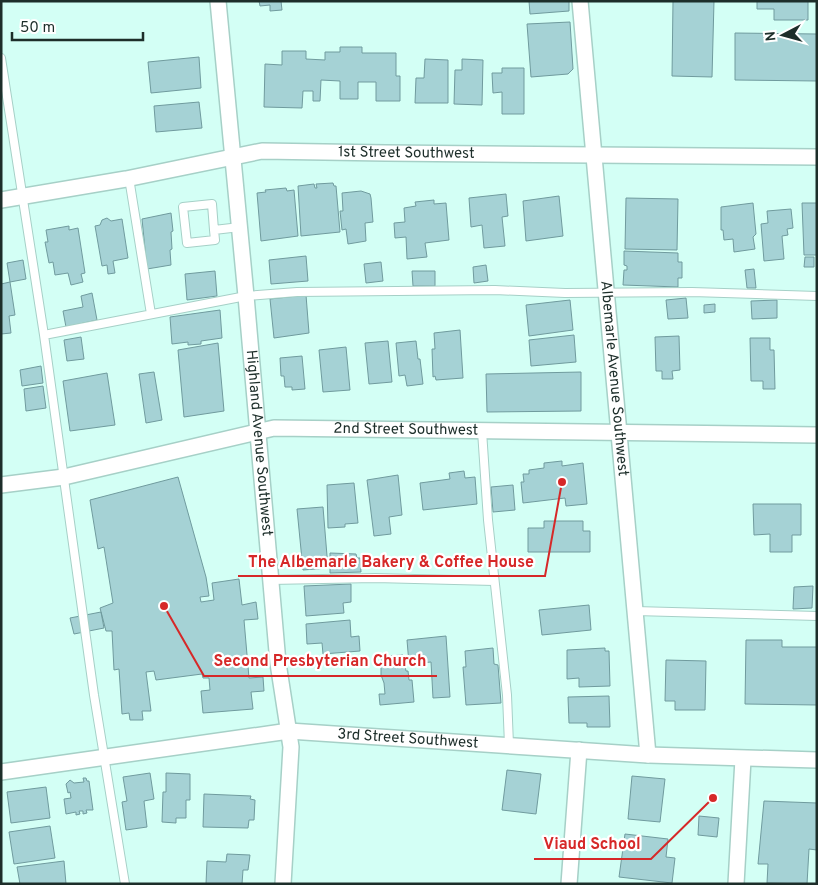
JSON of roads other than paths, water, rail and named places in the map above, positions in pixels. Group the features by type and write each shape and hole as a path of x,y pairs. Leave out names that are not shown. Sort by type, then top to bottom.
{"street":[{"name":"Highland Avenue Southwest","path":"218,1 240,227 278,663 291,747 283,884"},
{"name":"Albemarle Avenue Southwest","path":"580,1 608,293 648,755"},
{"name":"1st Street Southwest","path":"1,200 129,178 262,151 396,154 817,157"},
{"name":"2nd Street Southwest","path":"1,485 64,476 274,428 817,435"},
{"name":"3rd Street Southwest","path":"1,772 289,731 648,755 817,760"},
{"path":"569,884 579,750"},
{"path":"736,884 743,759"}],"lane":[{"path":"1,58 24,197 94,695 125,884"},
{"path":"129,178 151,314"},
{"path":"212,204 214,230 215,240 187,243 183,207 212,204"},
{"path":"214,230 240,227"},
{"path":"44,335 246,296 297,292 495,290 565,293 692,292 817,296"},
{"path":"482,431 488,520 507,694 509,745"},
{"path":"270,580 375,578 494,581"},
{"path":"635,611 817,616"}],"place":[{"name":"The Albemarle Bakery & Coffee House","path":"562,482"},
{"name":"Second Presbyterian Church","path":"164,606"},
{"name":"Viaud School","path":"713,798"}]}
